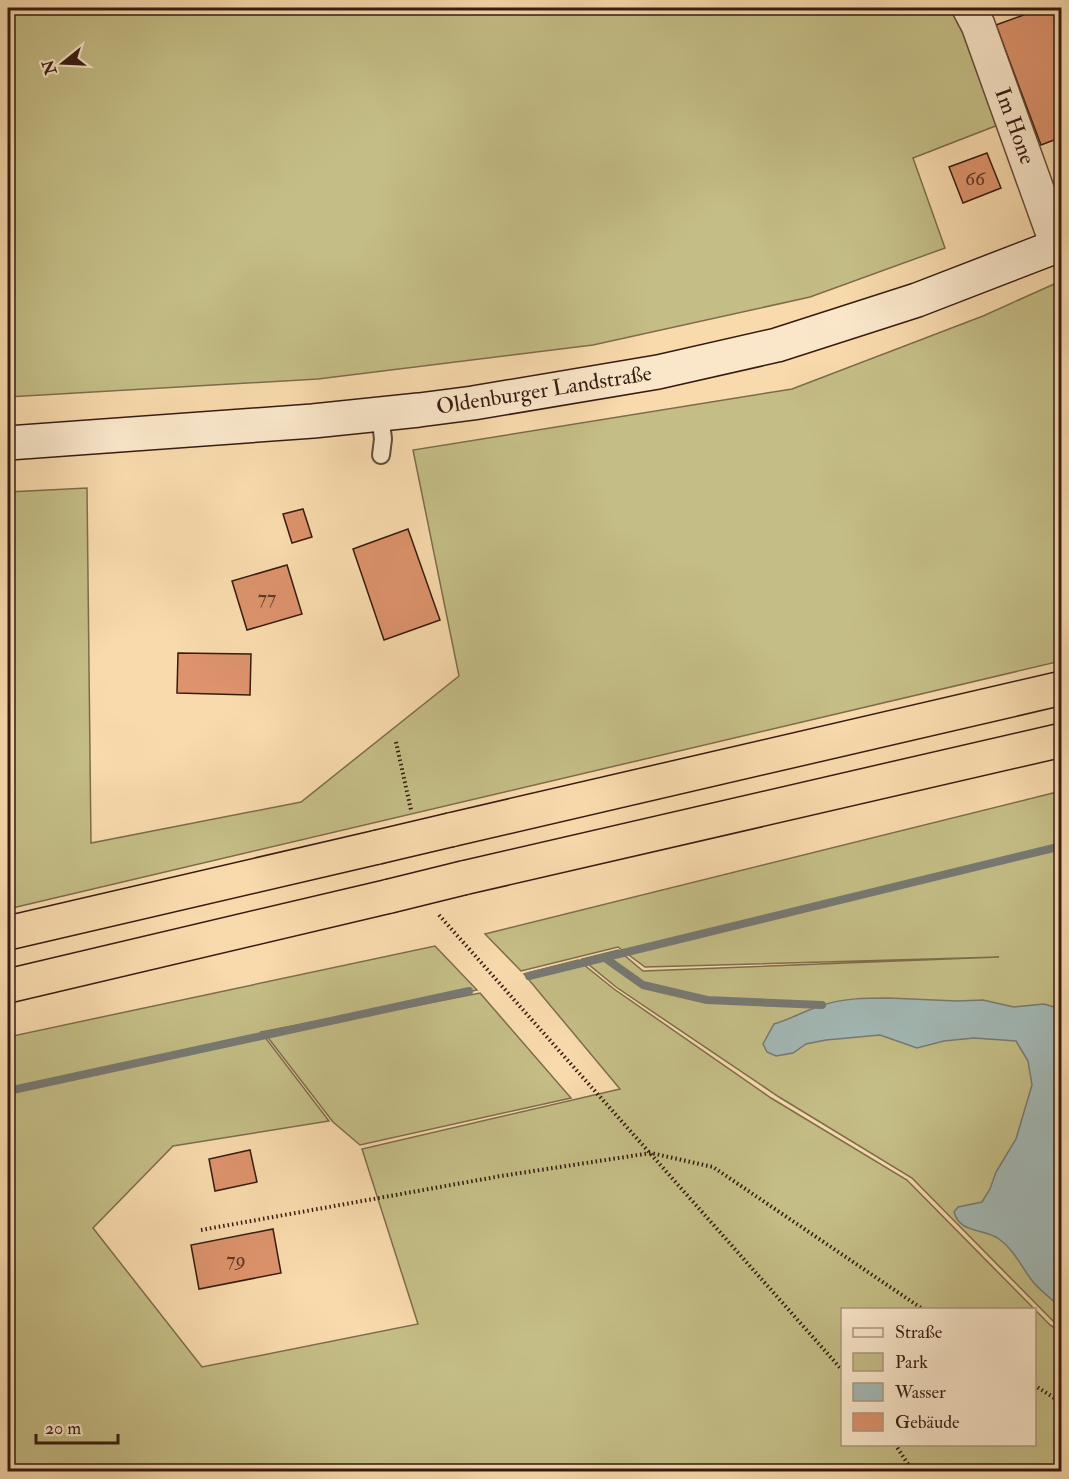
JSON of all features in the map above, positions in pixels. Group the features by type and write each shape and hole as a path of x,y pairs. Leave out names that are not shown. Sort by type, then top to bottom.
{"highway":[{"path":"8,933 1062,688"},
{"path":"8,986 1062,740"}],"street":[{"name":"Im Hone","path":"969,8 978,25 1060,244"},
{"name":"Oldenburger Landstraße","path":"8,443 380,414 473,403 658,372 777,345 917,300 1060,244"}],"lane":[{"path":"380,414 383,439 381,455"}],"path":[{"path":"396,742 413,819"},
{"path":"432,908 841,1368"},
{"path":"201,1230 501,1176 651,1153 713,1167 921,1308"},
{"path":"1036,1386 1062,1403"},
{"path":"896,1446 913,1472"}],"green space":[{"path":"8,8 949,8 961,24 998,125 913,158 945,248 810,297 593,345 318,379 8,397"},
{"path":"1061,281 1061,661 8,909 8,492 87,488 91,843 301,802 459,676 413,450 792,389 983,316"},
{"path":"1061,791 1061,1327 912,1178 779,1097 616,987 582,959 618,950 643,971 999,957 645,967 618,947 521,971 485,934"},
{"path":"435,946 477,990 261,1032 329,1121 173,1146 93,1228 202,1367 418,1324 362,1149 620,1089 524,974 578,960 614,989 771,1098 907,1180 1033,1308 841,1308 841,1446 1036,1446 1036,1311 1061,1332 1061,1471 8,1471 8,1037"},
{"path":"480,993 571,1098 360,1145 333,1122 266,1035"}],"water":[{"path":"889,998 983,1000 1014,1007 1044,1004 1061,1009 1061,1308 1034,1283 1005,1243 961,1224 954,1212 958,1207 982,1202 996,1172 1016,1139 1032,1085 1028,1061 1016,1041 974,1038 944,1041 917,1048 880,1035 806,1044 793,1053 776,1056 767,1052 763,1044 774,1024 817,1007 847,1000"}],"building":[{"path":"1043,8 1062,8 1062,137 1041,145 996,25"},
{"path":"987,153 1001,188 963,203 949,167"},
{"path":"303,509 312,537 292,543 283,514"},
{"path":"408,529 440,620 384,640 353,549"},
{"path":"287,565 302,614 247,630 232,581"},
{"path":"178,653 251,654 250,695 177,693"},
{"path":"250,1150 257,1182 215,1191 209,1159"},
{"path":"273,1229 281,1273 199,1289 191,1245"}],"waterway":[{"path":"529,976 1062,846"},
{"path":"605,958 643,985 707,1000 822,1005"},
{"path":"8,1091 469,991"}]}
